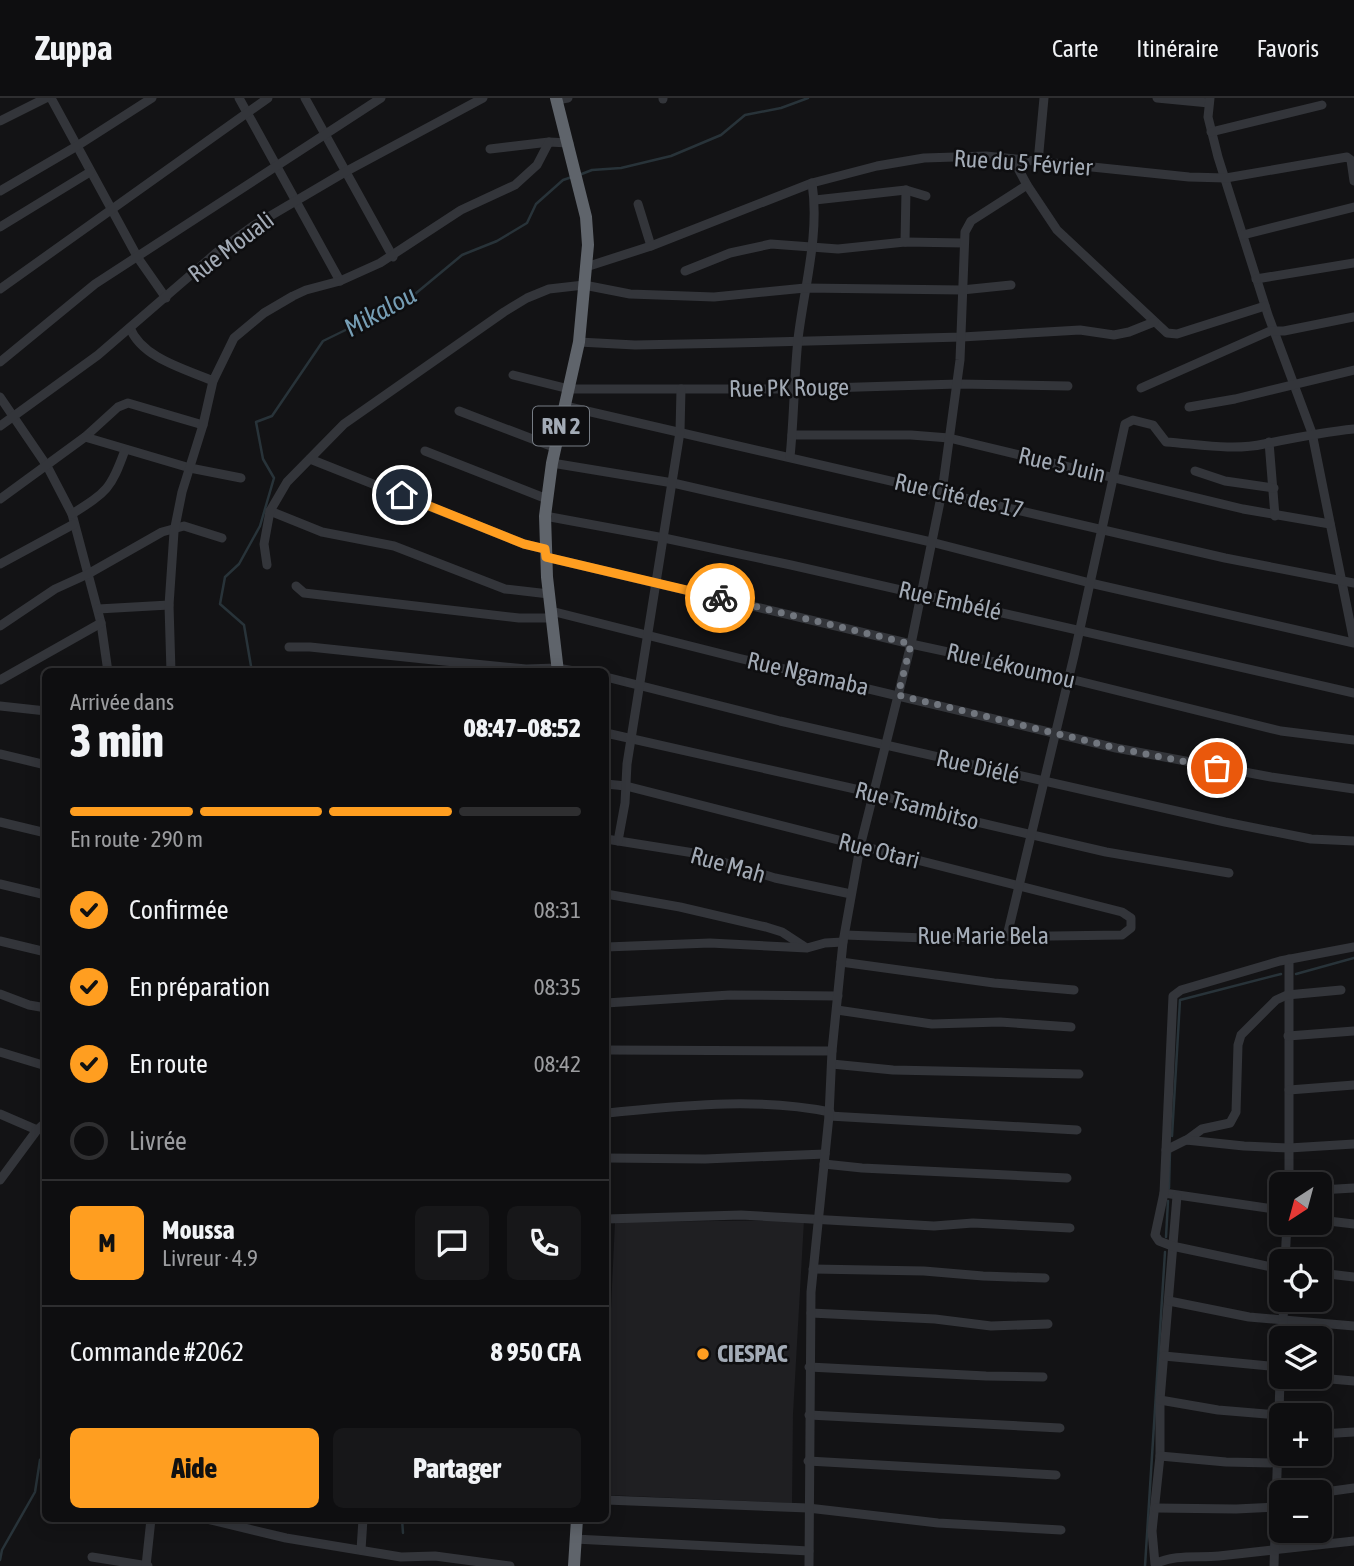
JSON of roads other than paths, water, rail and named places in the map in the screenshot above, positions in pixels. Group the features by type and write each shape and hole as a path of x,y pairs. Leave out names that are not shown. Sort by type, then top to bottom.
{"highway":[{"name":"RN 2","path":"557,668 545,553 545,516 552,463 579,342 588,245 586,217 560,99"},
{"path":"574,1522 574,1566"}],"street":[{"path":"0,121 46,98"},
{"path":"51,98 138,258 166,298"},
{"path":"0,191 152,98"},
{"path":"239,98 340,281"},
{"path":"0,289 268,98"},
{"path":"305,98 393,257"},
{"path":"0,362 95,284 381,98"},
{"name":"Rue Mouali","path":"0,426 98,355 228,243 345,172 483,98"},
{"path":"1038,162 1044,98"},
{"path":"552,463 673,482 932,542 1090,583 1354,642 1312,433 1256,279 1211,132 1209,101 1157,98"},
{"path":"1211,132 1322,105"},
{"path":"171,668 169,605 175,528 181,492 203,425 213,381 226,351 244,327 299,293 340,281 393,257 461,210 523,179 537,165 549,142"},
{"path":"490,149 549,142 569,143"},
{"name":"Rue du 5 Février","path":"586,267 651,246 812,183 877,166 924,158 986,156 1189,177 1226,178 1310,162 1350,158 1354,181"},
{"path":"1013,159 1027,186 1057,230 1167,333 1173,335 1265,306"},
{"path":"0,227 90,172"},
{"path":"790,457 798,340 815,200 812,183"},
{"path":"809,1566 809,1367 813,1269 830,1114 832,1051 850,894 911,644 942,492 958,384 965,232 971,221 1027,186"},
{"path":"815,200 906,190 926,196"},
{"path":"905,242 906,190"},
{"path":"638,204 651,246"},
{"path":"1243,234 1354,207"},
{"path":"685,271 722,255 771,244 838,249 905,242 964,243"},
{"path":"1256,279 1354,263"},
{"path":"267,565 264,544 270,511 287,482 344,424 520,302 549,289 584,285 630,294 714,297 805,288 962,290 1010,285"},
{"path":"1141,388 1274,331 1354,317"},
{"path":"579,342 635,345 962,337 1080,330 1114,335 1154,322"},
{"path":"130,328 137,343 158,357 213,381"},
{"path":"1189,407 1235,400 1354,370"},
{"name":"Rue PK Rouge","path":"513,375 569,390 795,389 958,384 1068,386"},
{"path":"618,841 680,432 681,390"},
{"path":"0,397 47,466 73,519 98,609 107,668"},
{"path":"0,499 85,437 118,407 128,403 203,425"},
{"name":"Rue Cité des 17","path":"565,407 1226,558 1354,583"},
{"path":"459,411 556,448"},
{"path":"1007,936 1069,679 1123,428 1130,420 1156,426 1166,442 1226,446 1263,445 1297,439 1312,433 1354,429"},
{"name":"Rue 5 Juin","path":"792,435 949,438 1275,516 1330,524"},
{"path":"85,437 190,468 241,478"},
{"path":"1269,442 1275,516"},
{"path":"0,564 73,519 93,501 110,485 125,450"},
{"path":"425,451 547,499"},
{"name":"Rue Lékoumou","path":"310,459 545,553 656,583 1280,731 1354,740"},
{"path":"1195,471 1226,481 1274,488"},
{"path":"270,511 322,531 394,546 505,589 549,594"},
{"name":"Rue Embélé","path":"545,516 664,538 922,594 1354,693"},
{"path":"0,626 55,589 88,574 162,532 179,526 190,527 222,538"},
{"name":"Rue Ngamaba","path":"296,586 304,593 519,618 552,615 649,635 1195,764 1354,789"},
{"path":"98,609 169,605"},
{"path":"0,680 101,623"},
{"path":"289,647 516,668"},
{"name":"Rue Diélé","path":"609,678 886,746 1276,833 1311,839 1354,841"},
{"path":"0,706 42,711"},
{"name":"Rue Tsambitso","path":"609,734 873,793 964,819 1155,862 1230,873"},
{"path":"0,754 42,764"},
{"name":"Rue Otari","path":"609,784 626,786 1127,914 1131,918 1131,928 1122,935"},
{"path":"0,822 42,832"},
{"name":"Rue Mah","path":"609,840 694,853 775,878 850,894"},
{"path":"0,884 42,894"},
{"path":"609,895 680,907 766,927 782,932 807,948"},
{"name":"Rue Marie Bela","path":"609,947 710,943 807,948 844,939 1122,935"},
{"path":"0,941 42,951"},
{"path":"1269,1266 1172,1246 1159,1241 1155,1235 1164,1193 1173,996 1181,990 1289,959 1354,947"},
{"path":"1289,959 1289,1172"},
{"path":"841,962 994,983 1074,990"},
{"path":"1166,1150 1202,1129 1230,1123 1236,1112 1238,1045 1241,1035 1276,1000 1287,995 1341,990"},
{"path":"0,994 42,1007"},
{"path":"609,1003 730,995 838,996"},
{"path":"837,1010 932,1024 1000,1022 1071,1027"},
{"path":"1288,1036 1354,1031"},
{"path":"609,1050 832,1051"},
{"path":"0,1052 42,1065"},
{"path":"831,1064 893,1070 1079,1074"},
{"path":"1289,1090 1354,1085"},
{"path":"609,1113 681,1106 771,1103 796,1105 830,1114 1077,1130"},
{"path":"0,1114 37,1130"},
{"path":"0,1180 42,1126"},
{"path":"1187,1140 1244,1146 1354,1144"},
{"path":"609,1158 824,1159 862,1168 1067,1178"},
{"path":"1332,1189 1354,1188"},
{"path":"1164,1193 1269,1208"},
{"path":"1177,1196 1160,1400 1160,1456 1152,1542 1155,1565 1163,1560 1187,1556 1217,1561 1274,1549 1354,1541"},
{"path":"609,1219 741,1215 934,1226 973,1223 1070,1228"},
{"path":"1332,1221 1354,1224"},
{"path":"813,1269 924,1271 1045,1278"},
{"path":"1332,1274 1354,1277"},
{"path":"1168,1301 1250,1317 1354,1326"},
{"path":"1283,1312 1283,1326"},
{"path":"811,1313 935,1319 991,1326 1048,1324"},
{"path":"1164,1356 1269,1370"},
{"path":"809,1367 1043,1377"},
{"path":"1332,1379 1354,1381"},
{"path":"1160,1400 1218,1410 1269,1414"},
{"path":"809,1415 1060,1428"},
{"path":"1332,1433 1354,1432"},
{"path":"1160,1456 1269,1463"},
{"path":"808,1461 1056,1475"},
{"path":"1332,1491 1354,1488"},
{"path":"609,1500 808,1508 938,1524 1061,1530"},
{"path":"1156,1508 1236,1509 1269,1503"},
{"path":"92,1557 147,1566 151,1522"},
{"path":"219,1522 286,1538 361,1550 401,1562 435,1556 510,1566"},
{"path":"361,1550 363,1522"},
{"path":"575,1539 809,1551"},
{"path":"1274,1543 1274,1566"}],"waterway":[{"name":"Mikalou","path":"579,175 592,170 621,168 671,156 721,135 745,115 781,108 808,98"},
{"name":"Mikalou","path":"251,668 244,625 220,604 225,577 239,564 260,526 274,478 263,459 256,422 272,416 323,341 409,299 462,255 497,241 527,223 536,204 563,180 572,177"},
{"path":"1296,974 1354,958"},
{"path":"1172,1136 1180,1000 1281,974"},
{"path":"1169,1188 1170,1151"},
{"path":"1166,1237 1168,1201"},
{"path":"1145,1566 1165,1252"},
{"name":"Mikalou","path":"0,1560 2,1550 35,1492 42,1458"},
{"path":"402,1522 403,1533"}],"place":[{"name":"CIESPAC","path":"703,1354"}]}
